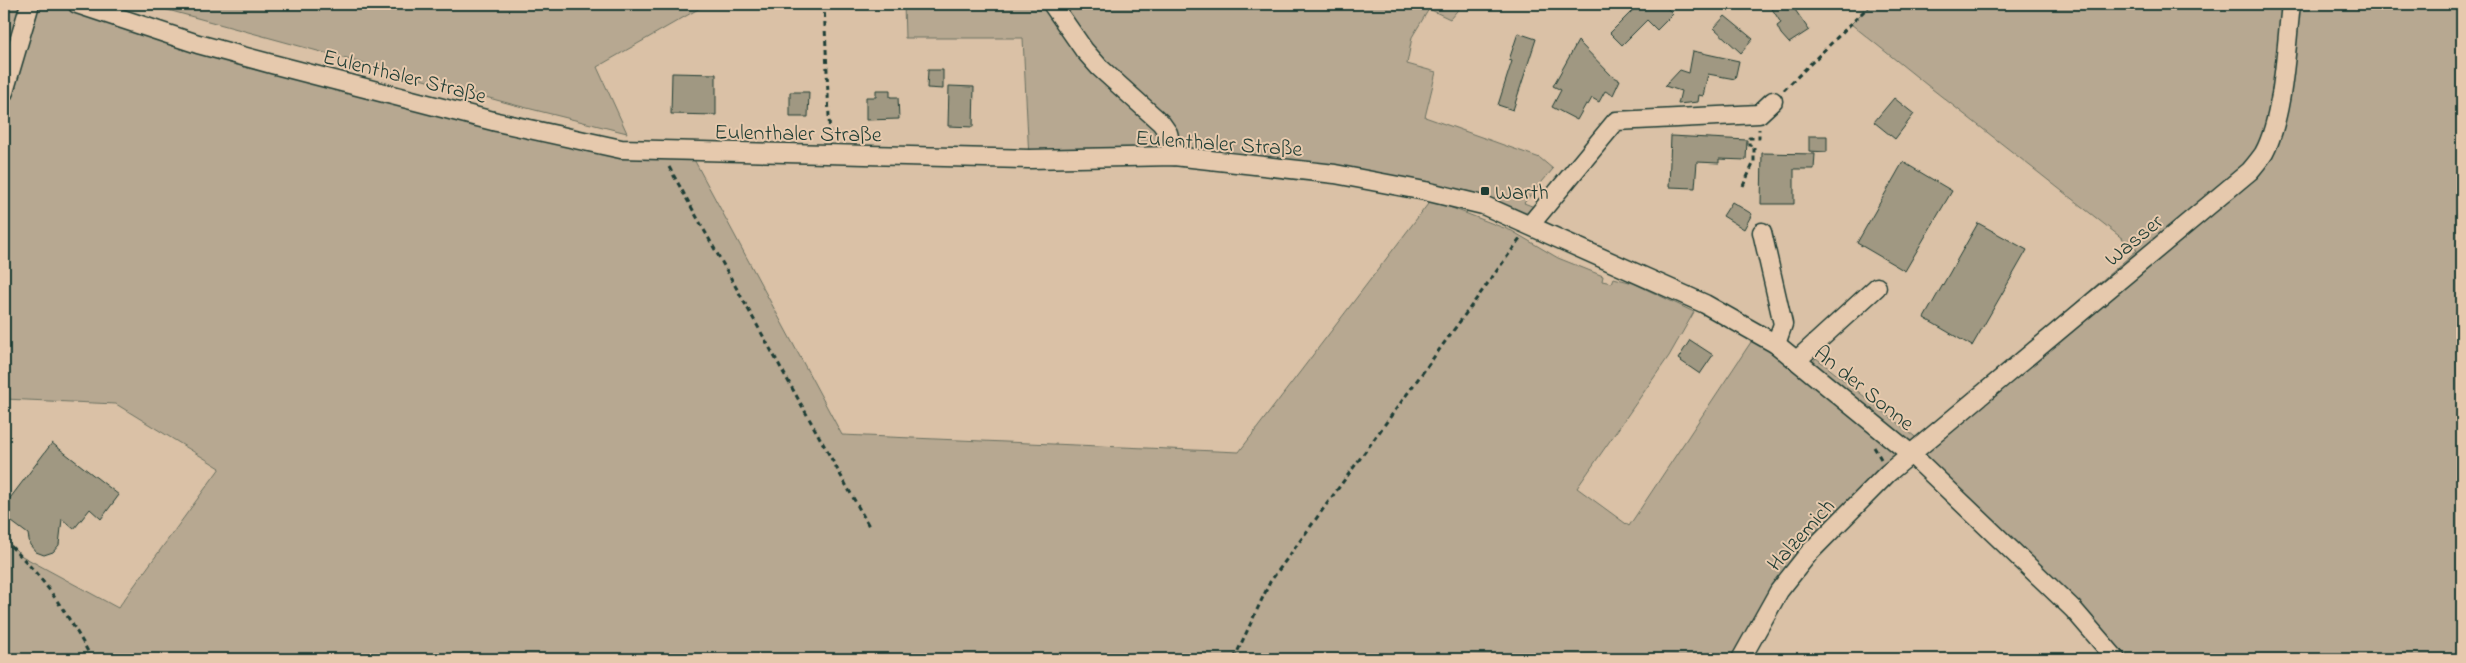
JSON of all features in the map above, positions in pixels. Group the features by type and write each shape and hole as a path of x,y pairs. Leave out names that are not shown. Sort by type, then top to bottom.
{"street":[{"path":"4,92 30,4"},
{"name":"Eulenthaler Straße","path":"77,4 198,44 497,122 622,149 1029,158 1174,156 1335,174 1416,189 1483,206 1530,225"},
{"path":"1052,4 1084,50 1099,67 1161,122 1168,133 1174,156"},
{"name":"Wasser","path":"1912,455 2250,171 2264,153 2273,129 2279,100 2291,4"},
{"path":"1530,225 1616,121 1759,114 1773,101"},
{"name":"An der Sonne","path":"1530,225 1705,304 1776,344 1912,455 2073,608 2116,659"},
{"path":"1762,232 1783,324 1776,344"},
{"path":"1797,360 1877,287"},
{"name":"Halzemich","path":"1741,659 1779,591 1809,553 1888,473 1912,455"}],"path":[{"path":"824,4 831,155"},
{"path":"1773,101 1871,4"},
{"path":"1743,186 1754,162 1754,146 1749,146 1748,138 1755,138"},
{"path":"661,151 870,528"},
{"path":"1234,659 1270,582 1530,225"},
{"path":"4,540 44,581 63,608 92,659"}],"shaded area":[{"path":"4,4 77,4 497,122 690,152 842,435 1239,452 1431,200 1512,231 1558,258 1603,276 1602,281 1612,283 1614,278 1633,283 1694,312 1669,356 1577,488 1629,526 1753,339 1803,375 1816,358 1919,440 2137,250 1851,24 1871,4 2462,4 2462,659 2116,659 1912,455 1809,553 1741,659 4,659 4,538 22,556 118,608 220,468 116,404 4,399"},
{"path":"146,4 707,4 597,67 627,133 511,104"},
{"path":"904,4 1463,4 1450,19 1429,9 1412,37 1407,64 1436,72 1425,117 1540,158 1553,169 1524,203 1550,213 1530,225 1483,205 1174,156 1029,159 1023,38 905,38"}],"building":[{"path":"1639,4 1663,4 1673,14 1657,30 1647,20 1622,45 1610,33"},
{"path":"1769,4 1791,4 1809,30 1789,43 1781,34 1777,26 1781,23"},
{"path":"1725,16 1753,39 1741,53 1714,28"},
{"path":"1518,33 1536,39 1513,110 1498,105 1512,61 1509,60"},
{"path":"1578,41 1612,76 1620,80 1613,95 1605,91 1599,102 1592,98 1588,105 1586,104 1577,120 1552,107 1561,90 1553,86"},
{"path":"1693,51 1739,61 1735,79 1708,74 1703,96 1699,95 1698,102 1678,104 1681,91 1665,86 1680,70 1689,73"},
{"path":"928,70 943,70 943,89 927,88"},
{"path":"672,73 716,74 716,115 671,114"},
{"path":"949,86 974,87 973,127 948,126"},
{"path":"876,90 890,90 890,97 898,97 899,119 866,120 866,97 876,97"},
{"path":"790,92 809,92 808,117 790,117"},
{"path":"1894,98 1914,114 1895,139 1874,122"},
{"path":"1671,136 1747,140 1746,160 1719,159 1719,163 1697,162 1695,188 1669,187"},
{"path":"1809,136 1827,136 1827,152 1809,151"},
{"path":"1762,153 1815,154 1814,169 1794,169 1794,204 1761,204"},
{"path":"1903,162 1952,191 1905,271 1857,243"},
{"path":"1732,202 1752,214 1744,229 1723,216"},
{"path":"1978,223 2027,250 1972,346 1924,318"},
{"path":"1690,340 1713,355 1700,374 1678,359"},
{"path":"52,443 119,495 101,519 90,509 74,529 62,519 59,545 53,552 44,555 36,552 30,545 28,534 4,516 4,506"}],"place":[{"name":"Warth","path":"1485,191"}]}
